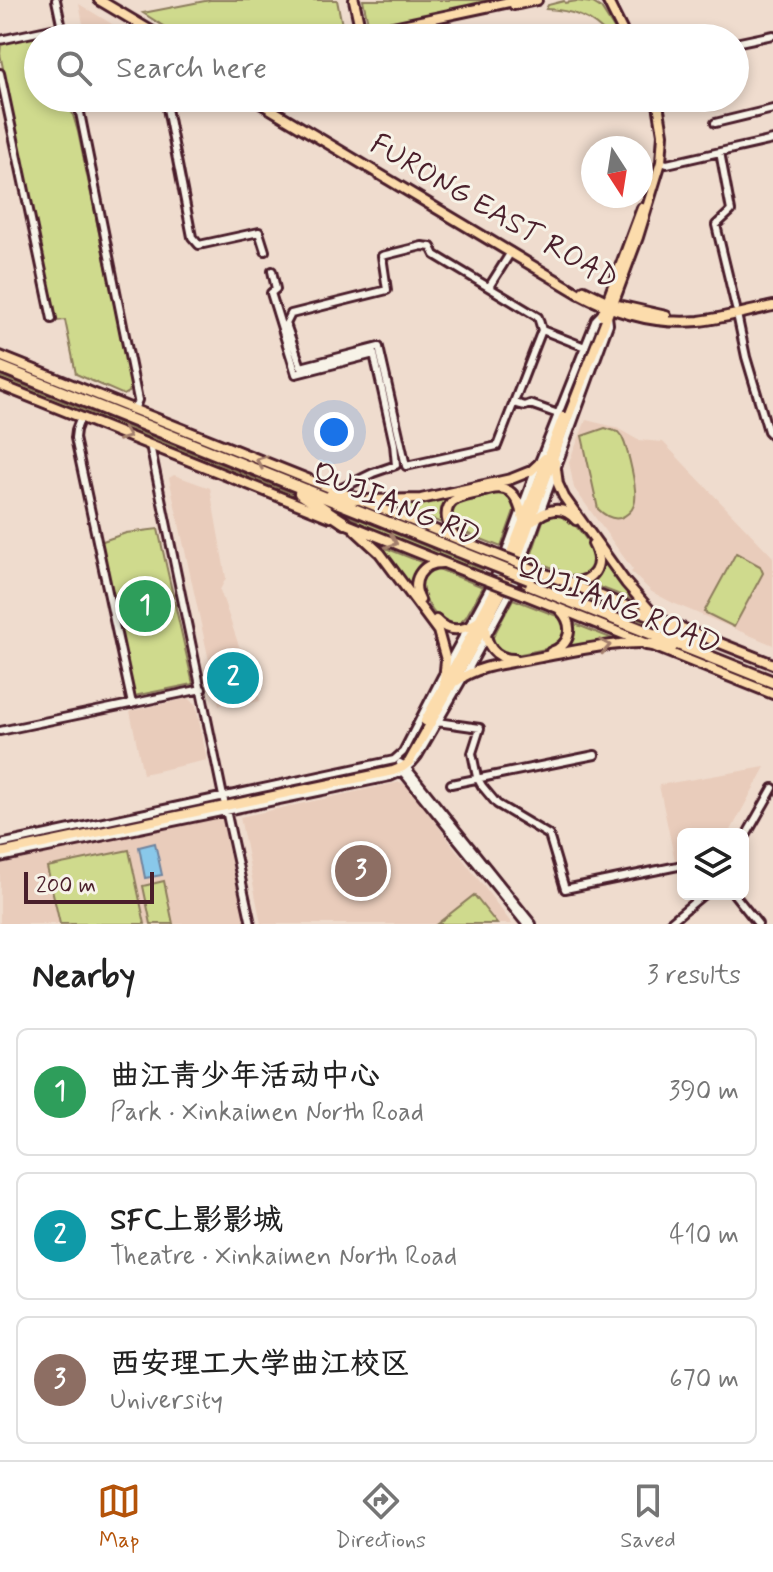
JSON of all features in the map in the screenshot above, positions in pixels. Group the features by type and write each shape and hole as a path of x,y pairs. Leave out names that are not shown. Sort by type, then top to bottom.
{"highway":[{"name":"QUJIANG RD","path":"0,370 528,582 773,675"},
{"path":"298,489 357,499"},
{"path":"298,489 345,523"},
{"path":"659,619 696,648"},
{"path":"646,644 696,648"},
{"name":"QUJIANG RD","path":"696,648 773,682"}],"main road":[{"path":"89,0 130,24"},
{"path":"99,0 139,24"},
{"path":"354,0 359,24"},
{"path":"417,24 519,0"},
{"path":"423,24 537,0"},
{"path":"610,0 621,24"},
{"name":"FURONG EAST ROAD","path":"276,112 608,308 667,316 701,315 773,303"},
{"name":"FURONG EAST ROAD","path":"285,112 580,288 608,308"},
{"path":"608,308 655,166 656,112"},
{"path":"0,851 402,766 511,575 552,453 638,237 661,162 663,134 658,112"},
{"name":"QUJIANG ROAD","path":"0,356 463,541 485,564"},
{"name":"QUJIANG ROAD","path":"0,385 445,563 485,564 528,582 552,605 773,694"},
{"path":"357,499 421,499 517,477 537,467 552,453"},
{"path":"552,453 564,497 626,583 659,619"},
{"path":"463,541 453,534 447,520 449,506 458,499 502,488 512,493 526,525"},
{"path":"526,525 558,509 574,516 597,551 598,564 593,575 581,582 563,581"},
{"path":"345,523 380,553 436,626 443,645 447,687"},
{"path":"445,563 433,563 420,572 416,581 417,594 442,626 455,629 484,620"},
{"name":"QUJIANG ROAD","path":"528,582 563,581 773,664"},
{"path":"484,620 486,636 494,652 505,658 559,649 567,641 569,627 563,612 552,605"},
{"path":"447,687 465,675 482,669 616,644 646,644"}],"street":[{"path":"56,0 60,24"},
{"path":"0,40 24,35"},
{"path":"749,40 773,35"},
{"path":"0,73 52,319"},
{"path":"715,123 773,109"},
{"path":"80,112 132,364 138,400 134,410"},
{"path":"168,112 192,237 199,245 259,232 265,251"},
{"path":"661,162 667,164 773,140"},
{"path":"720,152 731,211 716,225 746,357 768,431 773,436"},
{"path":"422,246 431,247 435,255 538,317 542,330 497,446 406,466 379,347 301,367 286,324 291,314 387,290 382,256 422,246"},
{"path":"489,287 511,252"},
{"path":"272,271 276,289 271,293 296,374 374,354 396,465 336,491"},
{"path":"529,924 402,766 403,752 499,568 596,319 608,308"},
{"path":"402,766 418,756 513,587 609,324 608,308"},
{"path":"542,330 585,347"},
{"path":"514,403 530,404 558,414"},
{"path":"81,417 75,438 132,704"},
{"path":"150,445 251,924"},
{"path":"0,731 202,689"},
{"path":"437,722 480,728 472,753 477,777 497,804 549,835 565,889 677,866"},
{"path":"451,784 595,755"},
{"path":"749,830 773,788"},
{"path":"668,924 697,900"},
{"path":"739,900 758,924"}],"shaded area":[{"path":"79,4 112,24 83,24"},
{"path":"586,420 615,427 638,440 663,442 773,557 773,645 673,603 652,592 631,572 633,570 574,488 569,462"},
{"path":"174,475 210,488 226,578 220,590 239,646 253,663 260,701 236,706 228,702 219,706 169,478"},
{"path":"189,698 196,705 207,760 143,774 130,711"},
{"path":"765,767 732,828 677,828 675,861 659,785"},
{"path":"400,782 407,785 512,924 261,924 240,817"},
{"path":"221,816 246,924 0,924 0,864"}],"green space":[{"path":"210,0 337,0 342,24 160,24 143,13"},
{"path":"363,0 511,0 387,24 368,23"},
{"path":"564,1 593,3 601,8 611,24 596,24 564,11 546,9 548,5"},
{"path":"24,39 24,112 72,112 131,385 124,395 76,374 65,320 57,321 0,54 1,44"},
{"path":"0,360 332,491 303,485 0,365"},
{"path":"0,376 289,492 321,511 0,382"},
{"path":"605,428 618,432 622,437 634,482 634,505 620,518 608,516 598,509 582,436"},
{"path":"497,490 509,495 516,505 501,547 451,527 450,509 454,503"},
{"path":"458,493 444,510 444,524 390,503"},
{"path":"344,513 482,569 480,573 378,533"},
{"path":"557,513 575,525 590,545 594,561 585,575 576,577 530,559 543,521"},
{"path":"158,529 193,684 134,696 100,542 126,533"},
{"path":"373,543 426,564 415,593"},
{"path":"599,549 638,602 587,582 595,575"},
{"path":"736,553 760,566 763,573 734,627 704,612"},
{"path":"436,568 483,587 459,624 449,625 442,621 422,592 423,576"},
{"path":"529,571 626,609 662,628 527,575"},
{"path":"513,599 562,618 565,632 559,643 550,648 511,656 499,652 492,639"},
{"path":"570,622 621,642 559,652"},
{"path":"129,850 145,924 60,924 47,867"},
{"path":"164,881 173,924 151,924 143,886"},
{"path":"474,895 497,924 437,924"}],"water":[{"path":"155,843 162,875 145,878 139,847"}],"place":[{"name":"曲江青少年活动中心","path":"145,606"},
{"name":"SFC上影影城","path":"233,678"},
{"name":"西安理工大学曲江校区","path":"361,871"}]}
